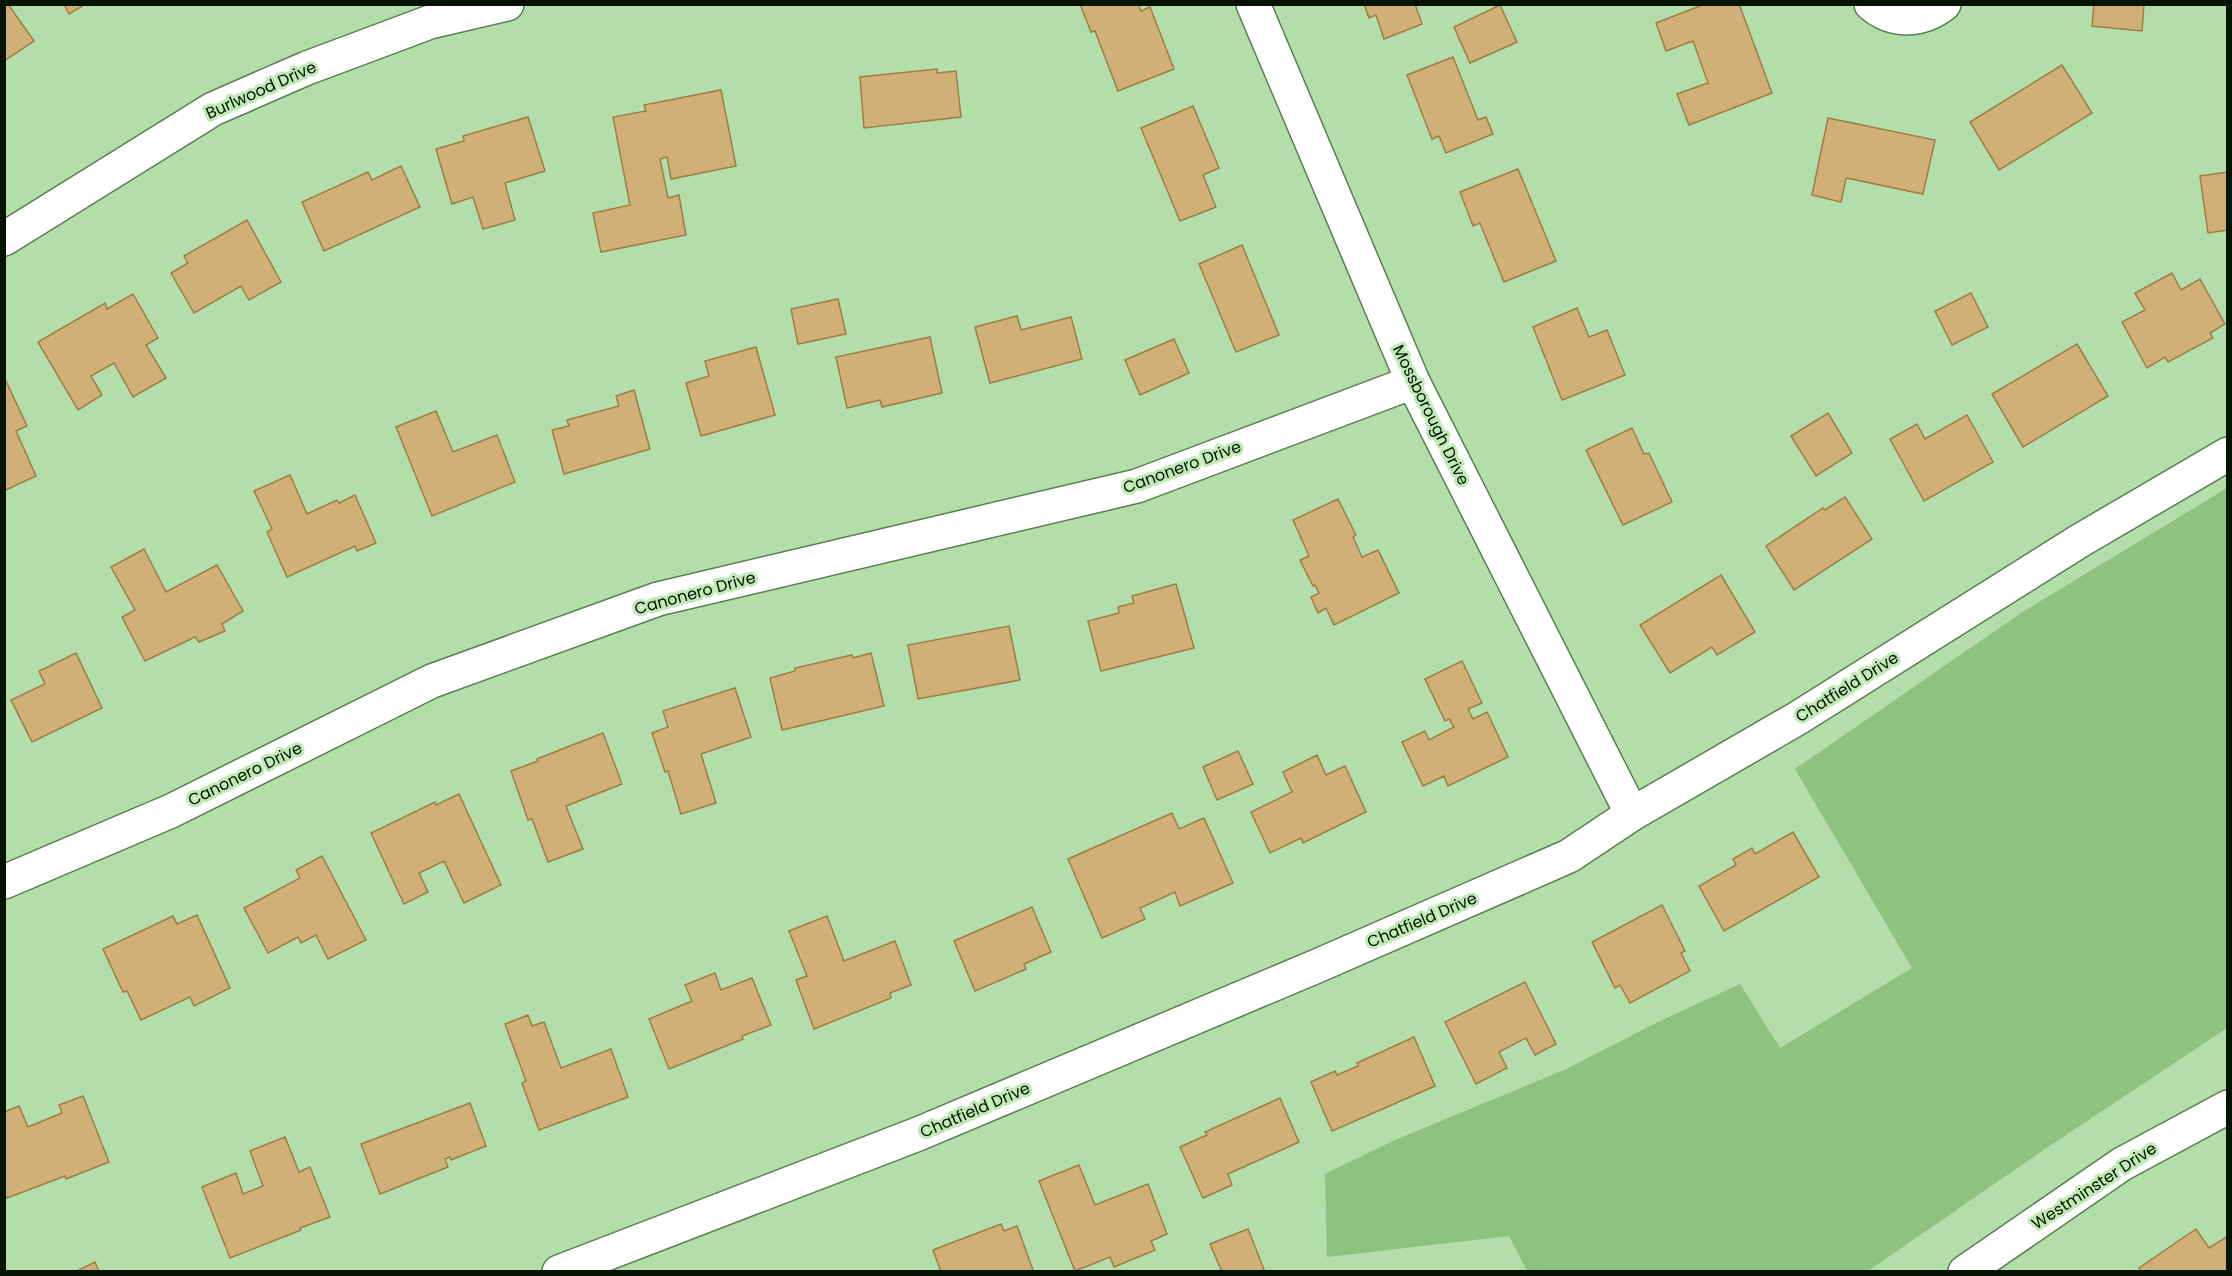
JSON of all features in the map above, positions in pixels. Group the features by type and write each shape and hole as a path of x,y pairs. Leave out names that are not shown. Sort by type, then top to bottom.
{"street":[{"name":"Burlwood Drive","path":"4,239 213,109 308,68 430,22 507,4"},
{"name":"Mossborough Drive","path":"1253,4 1413,382 1632,814"},
{"path":"1871,4 1880,12 1899,18 1917,18 1934,12 1944,4"},
{"name":"Canonero Drive","path":"4,882 171,811 432,681 658,599 1137,486 1413,382"},
{"name":"Chatfield Drive","path":"559,1272 918,1134 1317,966 1569,856 1632,814 1798,718 2081,540 2228,454"},
{"name":"Westminster Drive","path":"1965,1272 2122,1164 2228,1107"}],"green space":[{"path":"2227,488 2227,1028 2039,1153 1868,1271 1527,1271 1509,1236 1327,1257 1325,1174 1395,1140 1564,1070 1658,1022 1740,984 1780,1048 1912,968 1795,769 2021,613"}],"building":[{"path":"4,4 8,4 34,41 4,61"},
{"path":"64,4 86,4 69,14"},
{"path":"1080,4 1138,4 1141,11 1150,7 1174,69 1118,91 1095,31 1091,32"},
{"path":"1364,4 1415,4 1422,24 1384,39 1376,15 1369,18"},
{"path":"1705,4 1739,4 1772,93 1689,125 1677,94 1708,83 1693,41 1666,51 1656,23"},
{"path":"2094,4 2144,4 2142,31 2092,26"},
{"path":"1500,5 1517,42 1470,63 1454,27"},
{"path":"1453,57 1478,120 1486,117 1493,134 1446,153 1439,136 1432,139 1407,75"},
{"path":"2062,65 2092,113 1999,170 1970,122"},
{"path":"937,69 937,73 956,71 961,117 864,128 860,77"},
{"path":"721,90 736,166 671,179 667,157 660,159 668,198 679,195 686,235 601,252 593,213 630,205 613,117 646,111 644,105"},
{"path":"1193,106 1219,168 1203,175 1216,207 1180,221 1141,128"},
{"path":"528,117 545,171 505,183 515,220 483,229 473,197 452,204 436,149 464,141 463,136"},
{"path":"1828,118 1935,140 1923,194 1846,178 1841,202 1812,195"},
{"path":"401,166 420,207 324,251 302,202 368,172 372,180"},
{"path":"1518,169 1556,261 1504,282 1480,223 1473,226 1460,192"},
{"path":"2228,172 2228,230 2208,233 2200,176"},
{"path":"247,220 281,282 249,300 241,286 194,313 171,273 188,263 184,256"},
{"path":"1242,245 1279,335 1236,352 1199,264"},
{"path":"2172,273 2181,290 2200,279 2225,324 2210,333 2213,338 2168,362 2165,357 2147,368 2122,322 2145,310 2135,293"},
{"path":"1971,293 1988,327 1952,345 1935,311"},
{"path":"133,294 158,338 146,345 166,378 133,397 114,363 91,376 102,395 78,410 38,342 105,303 107,309"},
{"path":"838,299 846,334 798,344 791,309"},
{"path":"1577,308 1589,337 1607,330 1625,375 1562,400 1533,327"},
{"path":"1017,316 1021,330 1071,317 1082,359 990,383 975,327"},
{"path":"930,337 942,393 882,407 880,400 847,408 836,357"},
{"path":"1174,339 1189,373 1140,395 1125,360"},
{"path":"2077,344 2108,396 2023,447 1992,394"},
{"path":"756,347 775,415 701,436 686,383 709,376 705,361"},
{"path":"5,379 27,426 16,431 36,476 4,491"},
{"path":"634,390 650,449 564,474 552,430 569,426 567,420 619,406 616,396"},
{"path":"436,411 453,452 497,435 515,482 432,516 396,427"},
{"path":"1828,413 1852,453 1816,476 1791,436"},
{"path":"1967,415 1993,462 1924,501 1890,439 1917,424 1925,439"},
{"path":"1632,428 1644,454 1649,453 1672,502 1623,525 1586,450"},
{"path":"290,475 307,514 337,500 339,503 355,495 376,543 357,551 355,546 287,577 267,532 272,529 254,491"},
{"path":"1845,497 1872,539 1794,590 1766,546 1823,508 1825,510"},
{"path":"1338,499 1356,535 1353,537 1362,557 1378,550 1399,593 1334,625 1326,608 1318,613 1311,597 1319,593 1300,560 1309,556 1293,520"},
{"path":"144,549 166,592 217,565 243,611 222,624 225,631 199,642 195,637 145,661 122,617 135,610 111,567"},
{"path":"1721,575 1755,632 1717,655 1712,647 1670,673 1640,625"},
{"path":"1176,584 1194,648 1101,671 1088,621 1119,613 1118,607 1134,603 1132,596"},
{"path":"1009,626 1020,680 918,699 908,645"},
{"path":"76,653 102,708 32,742 11,700 45,684 39,671"},
{"path":"871,653 884,706 782,730 770,678 795,671 795,668"},
{"path":"1462,661 1482,703 1468,709 1473,719 1487,712 1508,757 1448,786 1444,776 1423,786 1402,742 1425,731 1429,740 1454,727 1449,719 1445,721 1425,679"},
{"path":"735,688 751,737 701,754 716,803 681,814 668,771 665,772 652,733 668,727 663,711"},
{"path":"603,733 622,784 566,806 583,849 548,862 532,819 528,820 511,771"},
{"path":"1238,751 1253,784 1217,800 1203,767"},
{"path":"1317,755 1326,775 1345,766 1366,812 1303,843 1301,838 1270,853 1251,812 1292,792 1283,772"},
{"path":"459,794 501,885 464,903 444,861 419,873 428,892 404,904 371,833 435,802 436,805"},
{"path":"1172,813 1179,829 1204,818 1233,883 1180,906 1175,892 1140,908 1145,919 1102,938 1068,859"},
{"path":"1793,832 1819,877 1724,931 1699,886 1736,865 1733,859 1752,848 1755,854"},
{"path":"322,856 366,940 328,959 316,935 301,943 298,937 268,953 244,908 300,878 296,870"},
{"path":"1662,905 1685,951 1681,953 1690,971 1630,1003 1620,985 1615,988 1592,942"},
{"path":"1032,907 1051,952 1024,964 1026,969 975,991 954,941"},
{"path":"197,915 230,988 194,1006 190,997 141,1020 127,991 123,992 103,949 173,916 177,924"},
{"path":"827,916 844,961 895,941 911,985 890,993 891,998 814,1029 796,980 807,976 789,931"},
{"path":"715,973 721,990 752,978 771,1025 669,1069 649,1019 692,1001 685,985"},
{"path":"1525,982 1556,1044 1535,1055 1526,1038 1499,1052 1507,1068 1476,1084 1445,1022"},
{"path":"528,1015 532,1026 544,1022 561,1068 611,1049 628,1097 539,1130 522,1083 526,1081 505,1024"},
{"path":"1414,1037 1435,1086 1332,1131 1311,1082 1335,1071 1337,1075 1358,1066 1357,1063"},
{"path":"83,1096 109,1162 7,1198 4,1192 4,1112 19,1106 28,1127 62,1113 59,1105"},
{"path":"1280,1098 1299,1142 1228,1174 1232,1185 1203,1198 1180,1147 1207,1135 1205,1132"},
{"path":"470,1103 486,1146 451,1160 450,1157 445,1159 448,1167 380,1194 361,1144"},
{"path":"285,1137 299,1172 310,1167 330,1217 230,1258 202,1187 236,1173 243,1194 263,1186 250,1151"},
{"path":"1079,1165 1095,1205 1148,1184 1167,1234 1151,1241 1155,1250 1114,1267 1110,1257 1075,1271 1039,1181"},
{"path":"1001,1224 1004,1231 1017,1226 1033,1270 1028,1272 941,1272 933,1250"},
{"path":"1248,1229 1265,1272 1222,1272 1210,1244"},
{"path":"2196,1229 2209,1248 2228,1236 2228,1272 2141,1272 2139,1268"},
{"path":"95,1262 99,1272 75,1272"}]}
